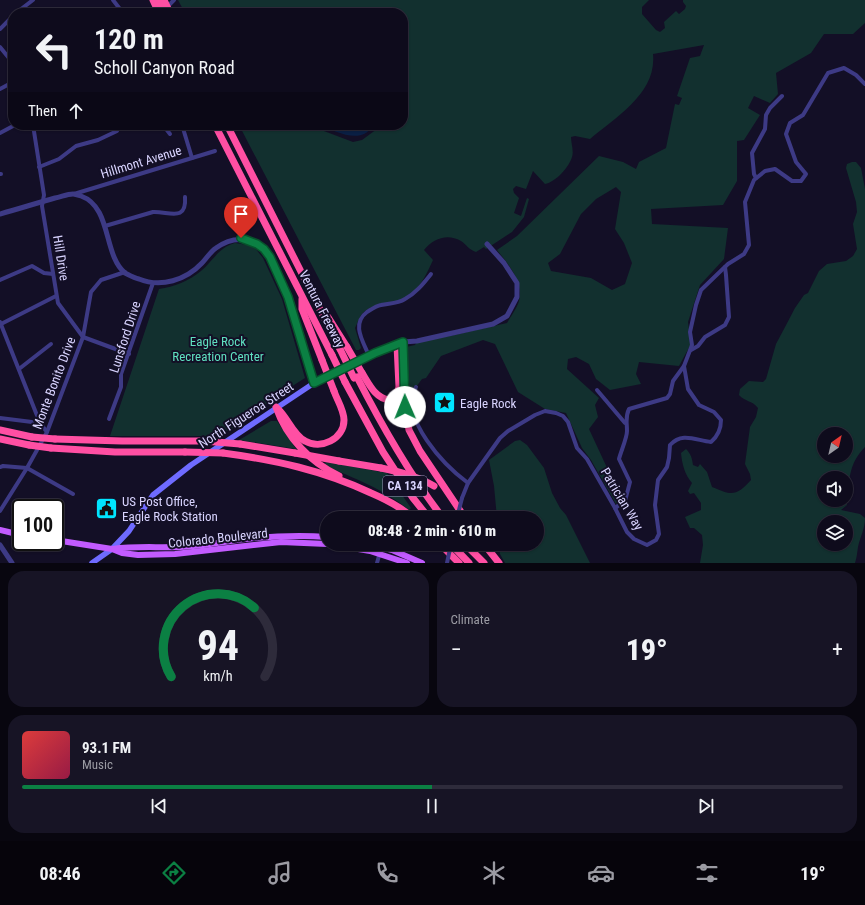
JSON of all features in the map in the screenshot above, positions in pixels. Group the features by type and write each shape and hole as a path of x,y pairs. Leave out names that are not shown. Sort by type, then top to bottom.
{"highway":[{"name":"Ventura Freeway","path":"218,130 301,295 339,351"},
{"path":"223,130 353,378 379,397 389,400 393,398 399,387 400,343"},
{"path":"229,130 339,351"},
{"name":"Ventura Freeway","path":"234,130 321,305 339,351 353,378 399,454 437,511"},
{"path":"276,407 285,416 299,436 312,444 325,444 331,442 343,426 343,413 302,309 301,295"},
{"path":"400,343 405,407 409,430 420,451 460,511"},
{"name":"Ventura Freeway","path":"353,378 383,452 413,498 423,511"},
{"path":"276,407 281,420 294,441 313,461 324,468 378,494 404,511"},
{"path":"0,430 32,437 55,439 204,441 240,444 380,468 416,477 434,486 452,500"},
{"path":"0,439 51,448 115,452 223,453 268,459 310,470 364,490 394,504"},
{"path":"447,551 459,563"},
{"path":"457,551 468,563"},
{"path":"472,551 484,563"},
{"path":"490,551 499,563"}],"main road":[{"name":"North Figueroa Street","path":"92,563 112,549 129,531 153,495 191,465 314,383 369,356 400,343"},
{"path":"0,531 12,533"},
{"name":"Colorado Boulevard","path":"64,541 112,549 128,547 174,551 282,539 320,541"},
{"name":"Colorado Boulevard","path":"367,551 407,563"},
{"path":"394,551 422,563"}],"street":[{"path":"23,8 33,0"},
{"path":"167,8 174,0"},
{"path":"0,29 8,21"},
{"path":"0,47 8,57"},
{"path":"615,508 625,500 630,482 619,459 627,432 626,414 629,409 644,403 667,398 670,394 673,381 684,366 692,345 690,332 701,290 725,267 744,254 749,245 745,202 754,180 765,170 775,169 792,181 801,181 806,174 796,162 786,134 790,122 803,115 828,73 844,68 856,75 865,84"},
{"path":"756,178 754,174 752,152 765,129 766,115 770,108 782,96"},
{"name":"Hill Drive","path":"34,130 44,195 42,206 54,274 56,296 58,303 83,337"},
{"path":"39,167 59,159 76,146 98,140 116,130"},
{"path":"167,130 170,134"},
{"path":"184,130 192,158"},
{"name":"Hillmont Avenue","path":"74,194 215,151"},
{"path":"0,214 43,201 74,194 85,198 91,202 99,212 105,226 112,252 120,266 125,272 138,279 154,283 172,282 188,274 203,263 214,248 226,241 241,238 257,244 264,249 270,257 285,289 314,383"},
{"path":"105,226 153,212 160,211 169,214 177,214 184,209 184,197"},
{"path":"400,343 417,341 493,324 507,316 517,296 517,284 504,263 487,244"},
{"path":"0,280 32,266 44,273 54,274"},
{"path":"690,350 698,346 705,336 725,325 729,317 725,267"},
{"name":"Monte Bonito Drive","path":"0,511 27,468 47,432 83,337 91,292 101,280 125,272"},
{"path":"369,356 359,330 358,325 361,318 379,305 398,303 404,300 420,288 431,274"},
{"name":"Lunsford Drive","path":"109,419 121,387 121,376 154,283"},
{"path":"47,432 40,423 0,323 56,296"},
{"path":"83,337 129,354"},
{"path":"19,370 51,344"},
{"name":"Patrician Way","path":"459,511 468,484 500,438 527,419 545,411 563,416 568,422 577,448 587,459 627,532 634,539 647,545 656,540 659,534 655,505 658,480 667,467 670,445 676,438 686,437 711,442 715,439 720,429 721,420 714,412 699,405 688,389 684,366"},
{"path":"416,387 413,402 418,424 423,435 437,454 468,484"},
{"path":"597,390 626,423"},
{"path":"0,418 40,423"},
{"path":"0,467 27,468 73,494"},
{"path":"0,540 1,546 12,563"},
{"path":"376,563 380,551"},
{"path":"447,563 450,551"}],"green space":[{"path":"178,0 649,0 642,7 642,14 656,30 660,32 665,28 664,22 676,11 679,14 685,9 686,6 683,0 865,0 865,23 853,34 824,34 811,53 776,73 778,94 770,103 754,96 748,108 760,115 744,140 737,141 737,181 723,205 651,209 652,224 728,228 724,259 700,285 688,322 691,344 679,366 639,362 636,374 641,384 610,390 596,379 589,364 576,357 568,359 567,369 599,398 595,405 598,417 589,429 622,500 616,504 591,460 582,448 566,413 545,409 518,392 495,344 483,340 441,356 426,378 422,379 416,387 406,389 406,347 415,345 417,341 450,336 507,323 519,301 520,294 514,274 497,250 517,236 599,156 623,162 636,169 639,162 666,148 675,104 679,105 682,98 677,96 690,58 700,56 704,45 653,54 653,68 648,81 642,92 633,103 590,139 575,136 571,137 573,155 562,174 545,184 533,171 526,189 516,186 513,189 514,193 519,198 514,213 521,216 527,198 529,199 524,217 512,232 486,249 484,247 476,252 471,250 461,241 451,237 441,238 428,246 424,250 433,260 421,283 415,290 405,298 373,307 362,314 355,328 361,348 356,350 242,130 321,130 353,142 362,140 376,130 408,130 408,8 182,8","holes":["616,187 621,192 615,229 624,243 632,263 625,284 612,290 591,278 551,271 548,263 560,254 581,214 596,199"]},
{"path":"856,162 861,168 865,189 865,447 859,453 851,471 817,471 817,507 845,507 841,510 860,514 865,518 855,563 700,563 703,545 702,535 694,528 690,528 685,517 701,510 701,503 694,493 690,494 688,491 692,483 684,469 681,453 686,449 691,456 693,465 698,467 700,464 707,472 712,487 719,490 730,493 738,492 751,480 745,464 750,427 756,417 758,408 739,395 740,389 749,381 763,382 766,379 776,344 795,308 804,295 808,293 819,271 827,264 846,261 853,256 857,249 853,224 857,212 856,202 846,168 847,164"},
{"name":"Eagle Rock Recreation Center","path":"235,243 248,245 255,248 263,258 282,299 305,378 283,392 241,424 218,436 110,436 159,289 176,285 191,278 201,271 220,251"},
{"path":"271,421 277,421 296,449 239,440"},
{"path":"520,440 527,445 544,468 552,493 560,508 566,515 590,563 505,563 500,551 544,551 544,511 496,511 494,486 489,460 515,441"},
{"path":"326,462 387,473 411,508 409,510 399,502 378,490 324,465"}],"water":[{"path":"332,130 369,130 362,135 355,136"}],"place":[{"name":"Eagle Rock","path":"444,403"},
{"name":"US Post Office, Eagle Rock Station","path":"107,508"}],"route":[{"path":"241,238 257,244 264,249 270,257 288,297 314,383 375,353 403,342 405,407"}]}
